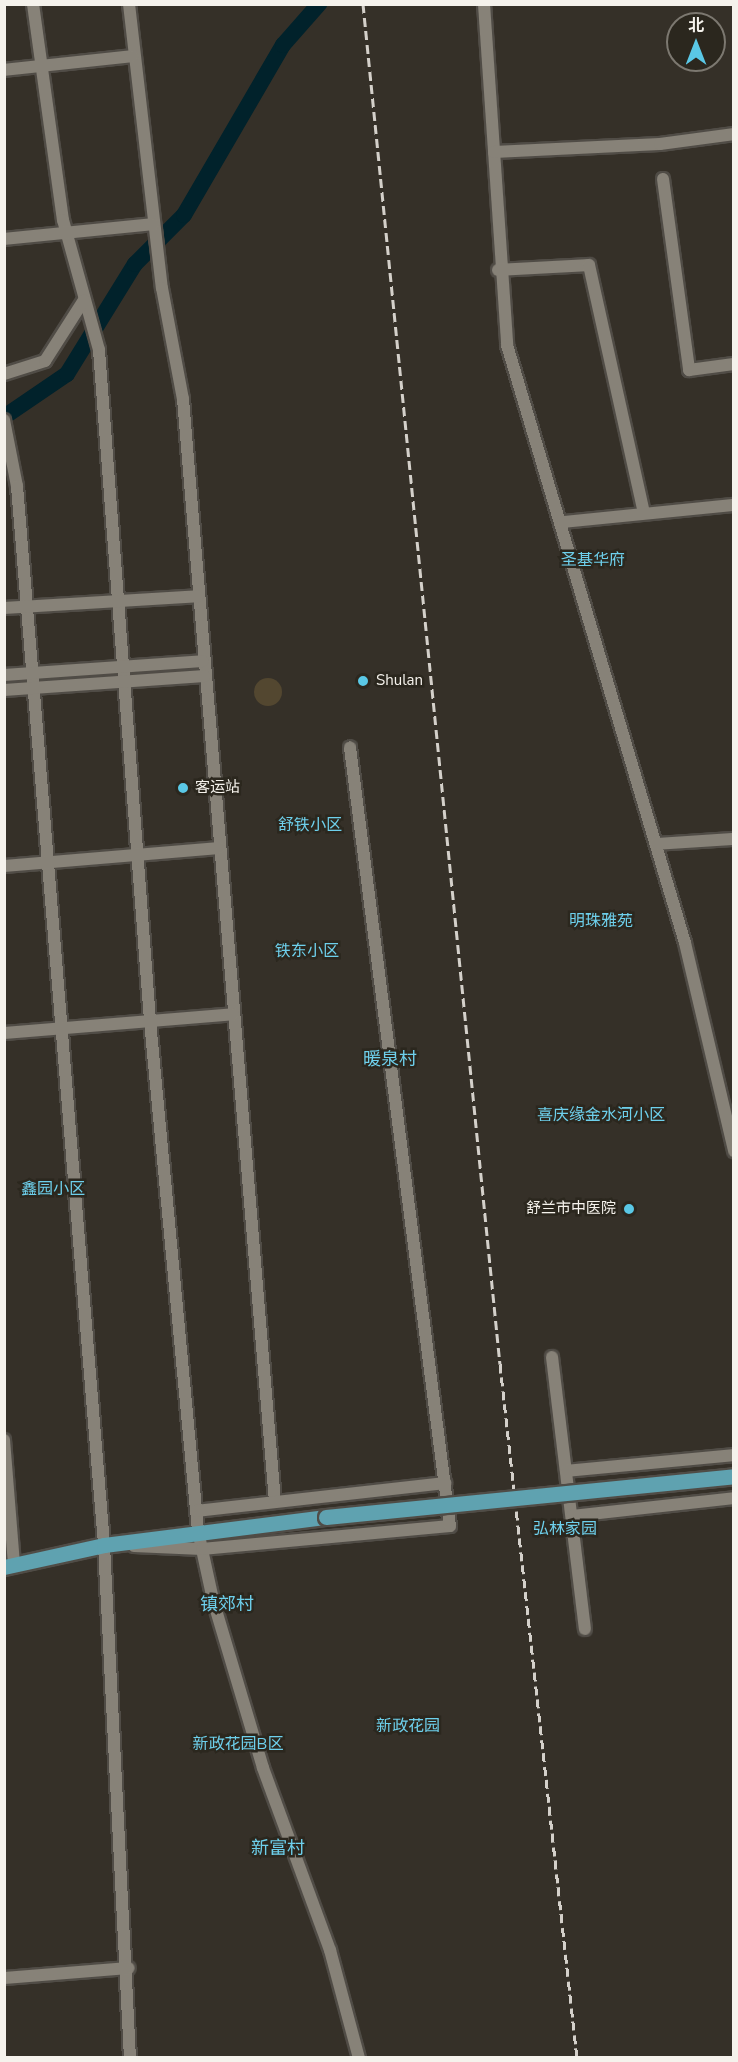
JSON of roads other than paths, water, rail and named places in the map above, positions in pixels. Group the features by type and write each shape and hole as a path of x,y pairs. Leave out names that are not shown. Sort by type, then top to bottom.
{"main road":[{"path":"9,1566 104,1545 198,1531 734,1476"}],"street":[{"path":"33,4 38,67 66,233 99,350 150,1021 198,1531 263,1768 330,1950 359,2058"},
{"path":"129,4 132,56 153,224 183,399 204,676 275,1500"},
{"path":"484,4 494,152 498,270 507,345 563,522 728,1091 734,1151"},
{"path":"4,70 132,56"},
{"path":"494,152 660,144 734,134"},
{"path":"663,180 689,370 734,364"},
{"path":"4,239 153,224"},
{"path":"498,270 588,265 644,513"},
{"path":"4,374 45,361 85,302"},
{"path":"5,422 33,673 59,1029 104,1545 129,1968 130,2058"},
{"path":"563,522 734,505"},
{"path":"4,608 198,596"},
{"path":"4,675 203,661"},
{"path":"4,690 204,676"},
{"path":"104,1545 202,1549 450,1526 350,747"},
{"path":"656,844 734,839"},
{"path":"4,866 219,848"},
{"path":"4,1033 234,1014"},
{"path":"552,1357 585,1629"},
{"path":"4,1440 9,1566"},
{"path":"566,1472 734,1455"},
{"path":"196,1511 275,1500 445,1483"},
{"path":"572,1516 734,1498"},
{"path":"4,1978 129,1968"}],"waterway":[{"path":"4,417 67,374 135,264 184,215 283,45 319,4"}],"railway":[{"path":"363,4 500,1364 577,2058"}],"place":[{"name":"Shulan","path":"363,681"},
{"name":"客运站","path":"183,788"},
{"name":"舒兰市中医院","path":"629,1209"}],"district":[{"name":"圣基华府","path":"593,560"},
{"name":"舒铁小区","path":"310,825"},
{"name":"明珠雅苑","path":"601,921"},
{"name":"铁东小区","path":"307,951"},
{"name":"暖泉村","path":"390,1059"},
{"name":"喜庆缘金水河小区","path":"601,1115"},
{"name":"鑫园小区","path":"53,1189"},
{"name":"弘林家园","path":"565,1529"},
{"name":"镇郊村","path":"227,1604"},
{"name":"新政花园","path":"408,1726"},
{"name":"新政花园B区","path":"238,1744"},
{"name":"新富村","path":"278,1848"}]}
